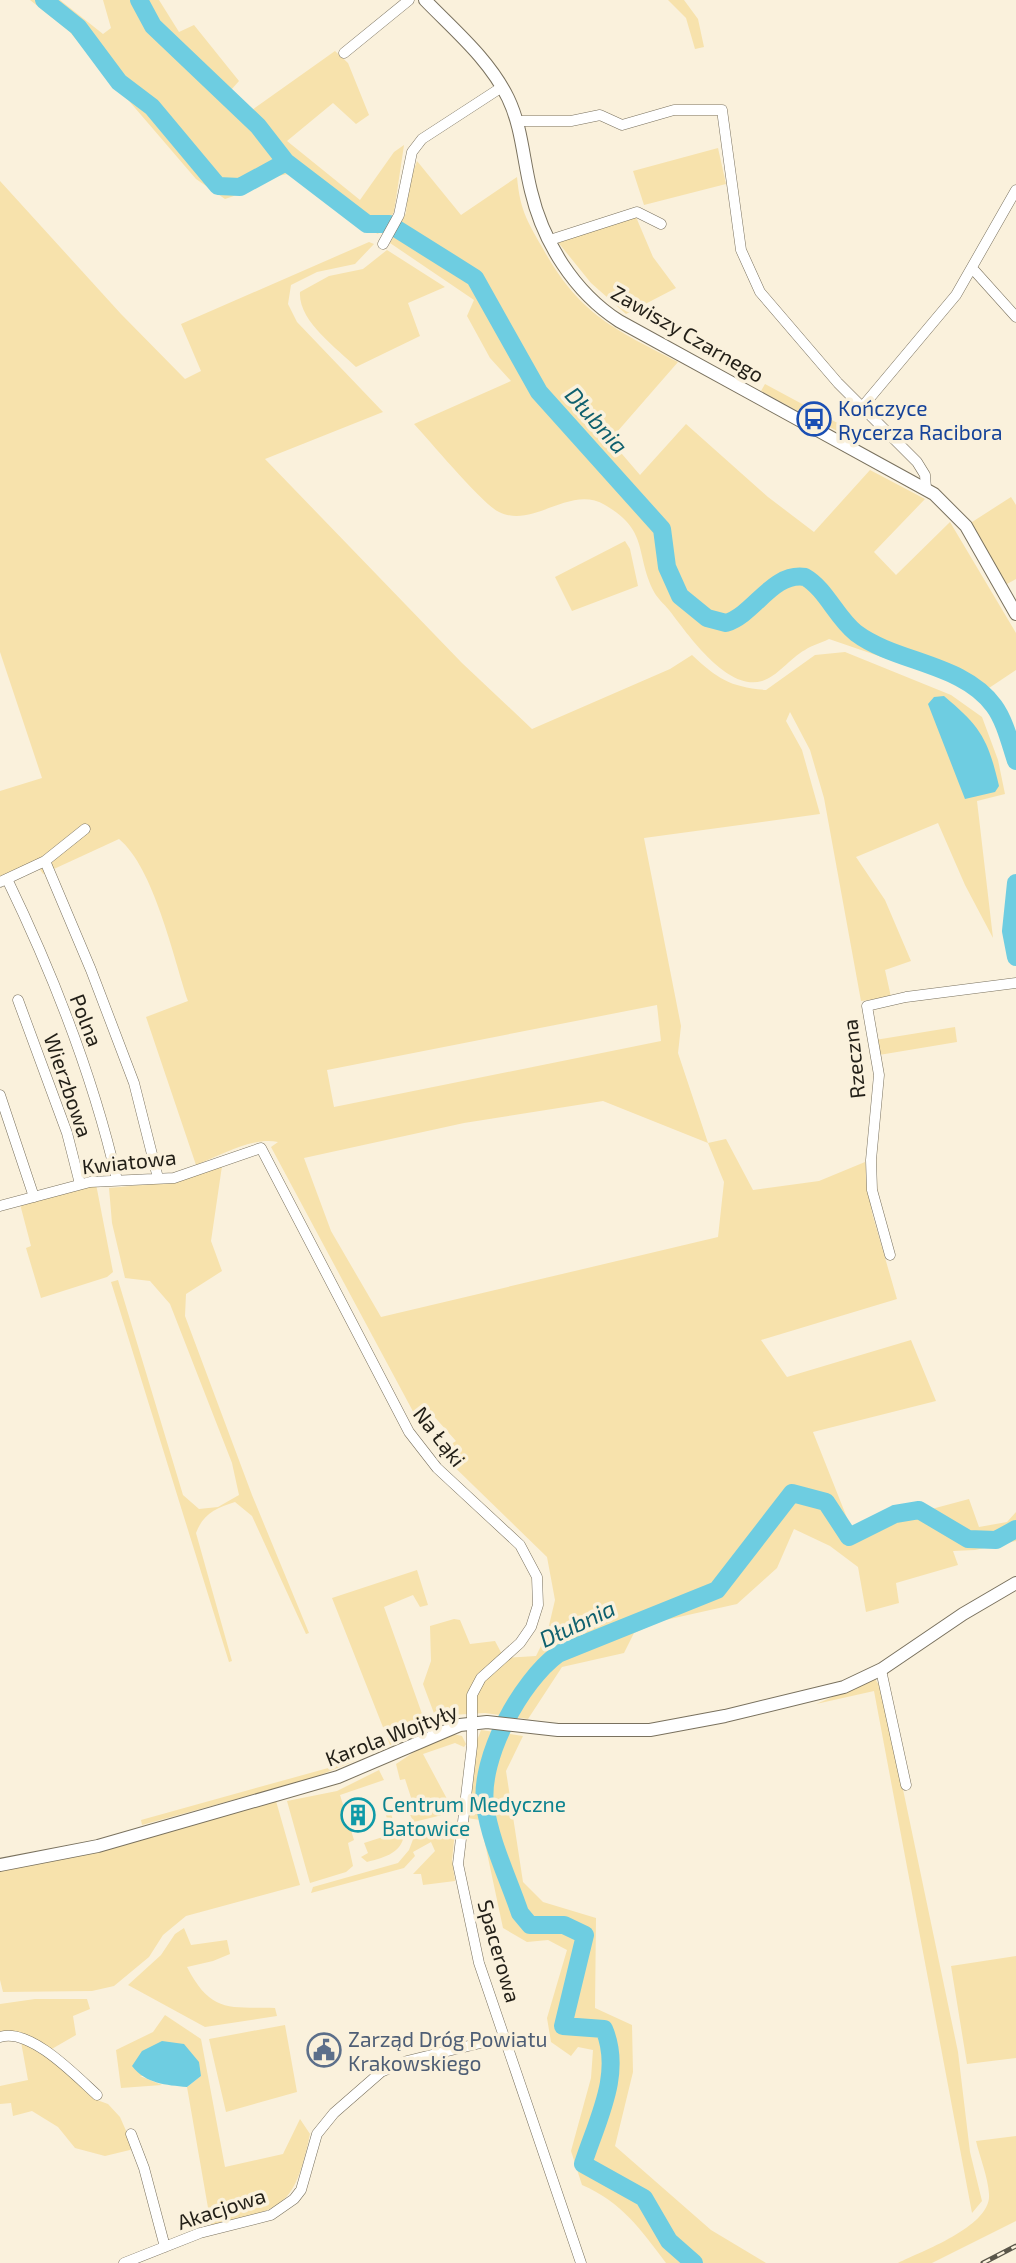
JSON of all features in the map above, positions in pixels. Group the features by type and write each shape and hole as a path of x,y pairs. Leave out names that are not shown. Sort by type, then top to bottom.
{"street":[{"path":"344,53 409,0"},
{"name":"Zawiszy Czarnego","path":"425,0 483,60 502,87 517,121 531,192 550,240 574,280 613,317 926,489 953,510 966,526 1016,614"},
{"path":"383,244 399,215 412,152 422,139 502,87"},
{"path":"517,121 571,121 600,115 622,125 674,110 722,110 744,263 760,292 838,383 922,469 926,489"},
{"path":"863,406 956,295 1012,208 1016,190"},
{"path":"550,240 637,212 661,224"},
{"path":"972,268 1016,317"},
{"path":"4,880 45,861 85,829"},
{"path":"45,861 87,958 134,1083 158,1178"},
{"name":"Polna","path":"4,880 81,1057 105,1129 117,1180"},
{"name":"Rzeczna","path":"890,1255 872,1190 871,1160 878,1075 867,1006 906,997 1016,983"},
{"name":"Wierzbowa","path":"18,1000 67,1133 80,1184"},
{"path":"0,1095 34,1197"},
{"name":"Kwiatowa","path":"0,1206 80,1184 190,1174 261,1148"},
{"name":"Na Łąki","path":"261,1148 409,1432 437,1468 520,1545 535,1570 539,1595 534,1621 520,1643 478,1682 472,1699 480,1722"},
{"name":"Karola Wojtyły","path":"0,1865 94,1847 338,1777 436,1734 480,1722 607,1732 681,1724 835,1689 881,1670 1016,1583"},
{"path":"881,1670 906,1784"},
{"name":"Spacerowa","path":"480,1722 458,1864 479,1963 581,2263"},
{"path":"0,2037 23,2039 76,2071 97,2095"},
{"name":"Akacjowa","path":"124,2263 200,2233 271,2215 294,2199 309,2166 317,2134 334,2113 381,2072 415,2059 505,2037"},
{"path":"131,2134 144,2168 165,2247"}],"shaded area":[{"path":"30,0 60,0 103,34 111,28 103,0 159,0 179,32 194,25 239,81 231,90 252,110 335,51 348,63 369,115 356,124 333,103 287,141 360,200 394,152 404,145 394,212 378,234 348,219 290,174 273,178 225,199 196,179 69,31"},
{"path":"668,0 684,0 698,19 704,47 695,49 686,18"},
{"path":"718,148 726,184 644,205 633,171"},
{"path":"417,161 461,215 517,177 522,206 528,221 556,270 570,288 599,317 678,362 610,440 640,475 686,424 768,497 814,532 870,470 925,499 874,552 896,575 950,522 1016,633 1016,670 989,688 942,663 937,676 829,639 799,653 768,679 749,682 735,678 709,658 658,598 648,577 635,533 629,524 605,505 592,500 579,500 565,502 539,512 512,516 491,507 414,424 511,381 490,358 467,316 474,300 390,243 406,213 409,183"},
{"path":"0,181 121,314 185,379 201,371 181,324 369,242 374,244 355,264 317,272 291,285 288,304 297,322 383,412 265,459 462,663 532,729 670,669 692,655 725,680 743,687 766,690 815,655 845,652 951,695 982,717 998,760 1005,794 977,801 993,938 965,885 938,823 856,857 885,900 911,961 885,970 891,997 861,1001 824,798 810,750 790,712 786,721 802,750 820,814 644,838 681,1026 678,1053 708,1143 726,1139 753,1190 819,1181 865,1162 872,1213 897,1299 761,1340 787,1377 911,1340 936,1401 813,1432 851,1528 898,1505 917,1505 928,1510 969,1499 979,1527 1007,1522 1016,1512 1016,1541 975,1550 953,1551 958,1565 896,1583 899,1603 866,1612 858,1567 830,1546 794,1529 777,1568 737,1604 661,1621 634,1633 624,1653 562,1667 528,1719 485,1713 435,1716 423,1684 431,1661 430,1626 454,1619 460,1620 470,1644 495,1641 504,1658 536,1656 547,1634 555,1600 547,1557 439,1452 456,1441 431,1413 416,1417 271,1147 278,1142 248,1144 196,1165 146,1017 188,1001 161,914 131,852 119,839 43,874 35,862 0,877 0,791 42,778 0,652","holes":["657,1005 661,1041 334,1107 327,1070","603,1101 708,1143 724,1182 718,1237 381,1317 331,1231 304,1158 464,1123"]},
{"path":"636,217 653,257 676,288 626,314 591,283 557,241"},
{"path":"387,250 445,287 408,303 420,336 356,367 329,343 312,323 301,303 300,292 329,276 363,269"},
{"path":"765,384 843,426 839,432 818,421 819,418 811,418 761,391"},
{"path":"1011,497 1016,505 1016,579 1007,584 969,524"},
{"path":"625,541 630,549 638,586 572,611 555,577"},
{"path":"955,1027 957,1042 879,1055 875,1040"},
{"path":"222,1166 211,1241 222,1271 186,1294 185,1316 252,1495 309,1633 306,1634 252,1516 235,1502 228,1504 206,1516 196,1533 232,1661 229,1662 111,1282 118,1280 183,1495 199,1509 218,1507 239,1495 232,1463 170,1304 150,1281 125,1278 112,1223 109,1188 173,1182"},
{"path":"96,1184 113,1272 107,1277 41,1298 26,1248 31,1246 20,1204"},
{"path":"417,1570 428,1605 420,1607 413,1595 384,1607 426,1725 390,1745 332,1598"},
{"path":"875,1679 882,1689 958,2052 970,2152 982,2201 972,2213 874,1691 816,1704"},
{"path":"481,1730 523,1736 506,1771 523,1882 543,1902 596,1918 595,2008 632,2025 633,2072 615,2146 711,2230 766,2263 666,2263 620,2208 582,2185 571,2151 591,2078 593,2050 578,2047 571,2056 551,2042 547,2018 567,1950 548,1940 527,1942 503,1928 480,1820 467,1818 476,1743"},
{"path":"453,1734 462,1736 466,1744 464,1747 455,1743 423,1754 454,1812 414,1822 410,1815 416,1813 405,1779 400,1780 396,1764 420,1748"},
{"path":"357,1760 313,1778 142,1825 141,1820"},
{"path":"379,1770 384,1780 340,1795 354,1840 348,1843 353,1866 346,1872 310,1883 287,1801 337,1791"},
{"path":"276,1801 300,1885 186,1916 163,1935 149,1957 114,1986 92,1991 3,1992 0,1980 0,1868"},
{"path":"390,1811 396,1829 404,1828 402,1843 388,1855 367,1862 361,1857 368,1853 364,1843 392,1834 385,1812"},
{"path":"447,1822 456,1822 452,1860 455,1881 423,1885 421,1874 413,1874 435,1851 431,1842 413,1852 415,1856 404,1868 311,1893 313,1887 398,1863 409,1850 415,1834"},
{"path":"184,1928 191,1945 227,1940 230,1954 187,1967 204,1993 213,2000 233,2007 275,2008 277,2016 205,2027 128,1985 161,1955 175,1934"},
{"path":"1016,1956 1016,2058 967,2064 951,1966"},
{"path":"35,1999 87,1999 90,2009 73,2016 76,2035 50,2050 20,2033 0,2033 0,2004"},
{"path":"165,2015 201,2039 225,2167 283,2154 300,2119 310,2134 298,2178 281,2202 269,2209 211,2225 187,2087 201,2076 140,2076 162,2085 121,2088 116,2050 153,2032"},
{"path":"285,2025 297,2092 226,2112 209,2039"},
{"path":"21,2042 74,2074 97,2100 108,2104 120,2117 134,2149 105,2156 75,2148 58,2127 32,2111 13,2116 11,2103 0,2104 0,2086 28,2080"},
{"path":"1016,2136 1016,2221 932,2263 898,2263 954,2236 979,2217 987,2206 989,2194 976,2141"}],"water":[{"path":"944,696 975,726 987,745 999,786 995,792 965,799 928,704 934,697"},
{"path":"162,2041 184,2044 199,2062 201,2076 187,2087 157,2082 138,2072 132,2066 142,2051"}],"waterway":[{"path":"44,0 78,27 119,82 152,107 218,186 240,187 286,162"},
{"name":"Dłubnia","path":"139,0 153,26 258,126 286,162 367,224 389,224 475,278 539,392 662,529 667,567 680,596 707,618 726,623 746,611 783,581 793,577 805,577 819,589 856,633 890,651 947,672 981,692 1001,718 1016,761"},
{"name":"Dłubnia","path":"1016,883 1011,931 1016,957"},
{"name":"Dłubnia","path":"694,2263 669,2241 644,2198 583,2164 606,2097 611,2063 609,2046 604,2029 563,2026 585,1935 564,1925 530,1925 520,1913 491,1832 485,1805 485,1786 489,1765 505,1722 530,1682 558,1654 717,1590 792,1493 826,1502 849,1537 895,1514 919,1510 968,1539 996,1540 1016,1529"}],"railway":[{"path":"983,2263 1016,2246"}],"place":[{"name":"Kończyce Rycerza Racibora","path":"814,419"},
{"name":"Centrum Medyczne Batowice","path":"358,1815"},
{"name":"Zarząd Dróg Powiatu Krakowskiego","path":"324,2050"}]}
